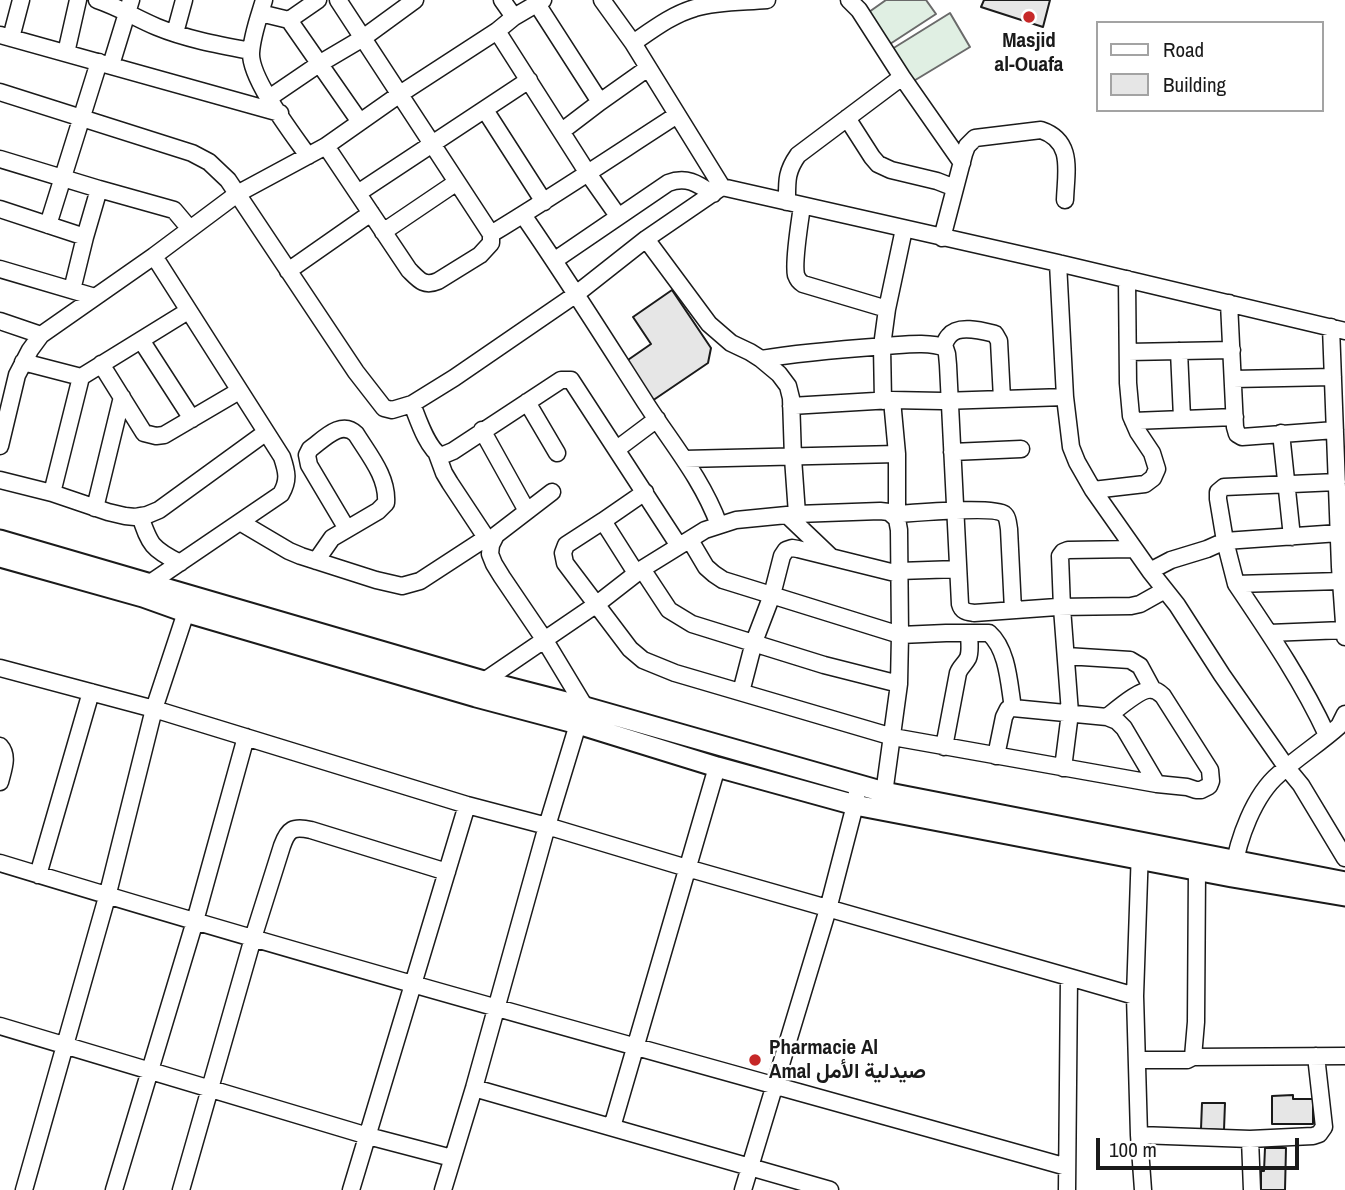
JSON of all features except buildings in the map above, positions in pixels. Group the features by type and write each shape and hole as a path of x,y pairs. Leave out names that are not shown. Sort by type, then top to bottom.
{"main road":[{"path":"0,540 189,604 856,795"},
{"path":"0,557 146,590"},
{"path":"581,716 717,767 1139,851 1234,868 1345,881"},
{"path":"1139,851 1197,870 1234,868 1345,897"}],"street":[{"path":"21,0 5,36 280,113"},
{"path":"66,53 78,0"},
{"path":"97,0 129,6 158,27 174,33 251,51"},
{"path":"174,33 184,0"},
{"path":"289,20 318,0"},
{"path":"326,146 409,270 421,282 426,284 438,281 480,255 491,243 491,234 338,0"},
{"path":"269,98 363,38 415,0"},
{"path":"502,0 514,17"},
{"path":"602,0 677,115 718,190"},
{"path":"632,43 675,16 694,8 709,4 767,0"},
{"path":"849,0 859,10 962,163"},
{"path":"0,446 2,425 20,369 41,335 237,194 326,146 540,2 600,102"},
{"path":"48,225 82,118 129,6"},
{"path":"308,156 269,98 254,70 251,51 262,6 289,20 360,122"},
{"path":"497,31 618,216"},
{"path":"562,131 648,68"},
{"path":"887,309 803,284 798,280 794,204 787,177 790,166 798,155 902,77"},
{"path":"358,193 529,80"},
{"path":"0,92 192,153 219,170 356,372 384,408 392,410 412,404 445,384 575,295 646,239 718,190"},
{"path":"485,110 544,202"},
{"path":"491,234 677,115"},
{"path":"847,118 878,164 955,188"},
{"path":"942,238 967,146 975,138 1041,130 1058,139 1067,157 1065,200"},
{"path":"0,159 174,209 190,229"},
{"path":"555,260 676,180 1058,263 1338,329 1333,377 1345,637"},
{"path":"383,232 457,182"},
{"path":"72,290 99,189"},
{"path":"0,209 85,237"},
{"path":"288,271 371,213"},
{"path":"523,215 684,459 706,494 719,524"},
{"path":"883,801 899,684 900,635 897,454 882,346 904,229"},
{"path":"646,239 709,324 731,343 761,359 785,380 792,406 792,515 832,557"},
{"path":"146,590 180,563 281,494 288,474 282,457 154,256"},
{"path":"1058,263 1065,397 1071,447 1077,462 1093,490 1301,785 1345,858"},
{"path":"0,269 95,297"},
{"path":"1093,490 1145,484 1156,474 1157,469 1131,416 1127,279"},
{"path":"1229,303 1237,434 1242,437 1335,430"},
{"path":"0,371 20,369 80,377 188,312"},
{"path":"0,321 41,335"},
{"path":"943,347 948,336 957,330 995,334 999,341 1002,399"},
{"path":"141,340 192,419"},
{"path":"761,359 796,353 882,346 943,347 947,354 962,610 974,612 1136,605 1165,590"},
{"path":"1128,352 1232,350"},
{"path":"1179,351 1182,418"},
{"path":"101,364 144,433 150,435 164,435 239,391"},
{"path":"51,493 80,377"},
{"path":"1233,379 1333,377"},
{"path":"437,454 441,456 453,451 561,380 571,380 645,492 685,543 714,574 723,580 900,635 989,633 994,638 1006,666 1013,708"},
{"path":"95,508 122,397"},
{"path":"792,406 888,400 1065,397"},
{"path":"527,402 557,453"},
{"path":"412,404 444,473 488,541 490,554 502,577 544,639 581,716 443,1190"},
{"path":"1133,421 1235,417"},
{"path":"617,449 657,419"},
{"path":"316,561 332,538 378,511 386,503 387,492 380,474 356,434 351,429 343,428 337,429 310,449 307,460 347,529"},
{"path":"482,430 527,511"},
{"path":"0,480 125,516 147,515 159,510 265,433"},
{"path":"1281,433 1292,537"},
{"path":"952,452 1021,449"},
{"path":"684,459 897,454"},
{"path":"1328,735 1313,704 1236,584 1225,541 1218,492 1229,486 1337,482"},
{"path":"240,522 289,551 391,585 406,586 425,578 488,541 552,492"},
{"path":"645,492 568,543 563,553 565,563 630,649 643,660 674,673 892,737 1157,785 1201,790 1209,786 1211,775 1206,764 1163,696 1153,690 1140,666 1130,660 1066,656"},
{"path":"480,689 639,571 705,530 719,524 757,517 880,511 897,516 955,510 1002,513 1006,517 1009,530 1013,610"},
{"path":"141,516 152,545 157,551 180,563"},
{"path":"603,520 669,610 678,617 692,624 824,665 899,684"},
{"path":"1150,571 1171,560 1225,541 1339,533"},
{"path":"741,692 754,642 786,550 798,549 899,572 958,569"},
{"path":"1063,768 1070,713 1060,561 1063,552 1068,551 1134,549"},
{"path":"1236,584 1341,581"},
{"path":"24,1190 107,897 154,709 189,604"},
{"path":"1269,632 1345,630"},
{"path":"944,747 958,673 968,658 969,633"},
{"path":"0,668 154,709 467,805 1135,996"},
{"path":"1107,716 1144,691 1153,690"},
{"path":"38,875 91,692"},
{"path":"996,756 1008,709 1107,716 1118,721 1124,728 1157,785"},
{"path":"1234,868 1244,828 1267,786 1339,726 1345,715"},
{"path":"114,1190 195,921 246,737"},
{"path":"0,746 5,757 0,782"},
{"path":"612,1127 717,767"},
{"path":"743,1190 828,909 856,795"},
{"path":"351,1190 467,805"},
{"path":"181,1190 285,836 292,830 305,829 447,872"},
{"path":"1139,851 1135,996 1143,1190"},
{"path":"0,863 107,897 412,985 1067,1167"},
{"path":"1193,1057 1196,1022 1197,870"},
{"path":"1067,1190 1069,977"},
{"path":"0,1026 368,1136 452,1158"},
{"path":"1139,1135 1250,1139 1319,1134 1324,1127 1316,1056"},
{"path":"1137,1060 1345,1056"},
{"path":"474,1088 829,1190"},
{"path":"1250,1139 1252,1190"}],"green space":[{"path":"886,0 926,0 936,14 890,44 869,12"},
{"path":"950,13 970,47 912,82 892,49"}],"place":[{"name":"Masjid al-Ouafa","path":"1029,17"},
{"name":"Pharmacie Al Amal صيدلية الأمل","path":"755,1060"}]}
